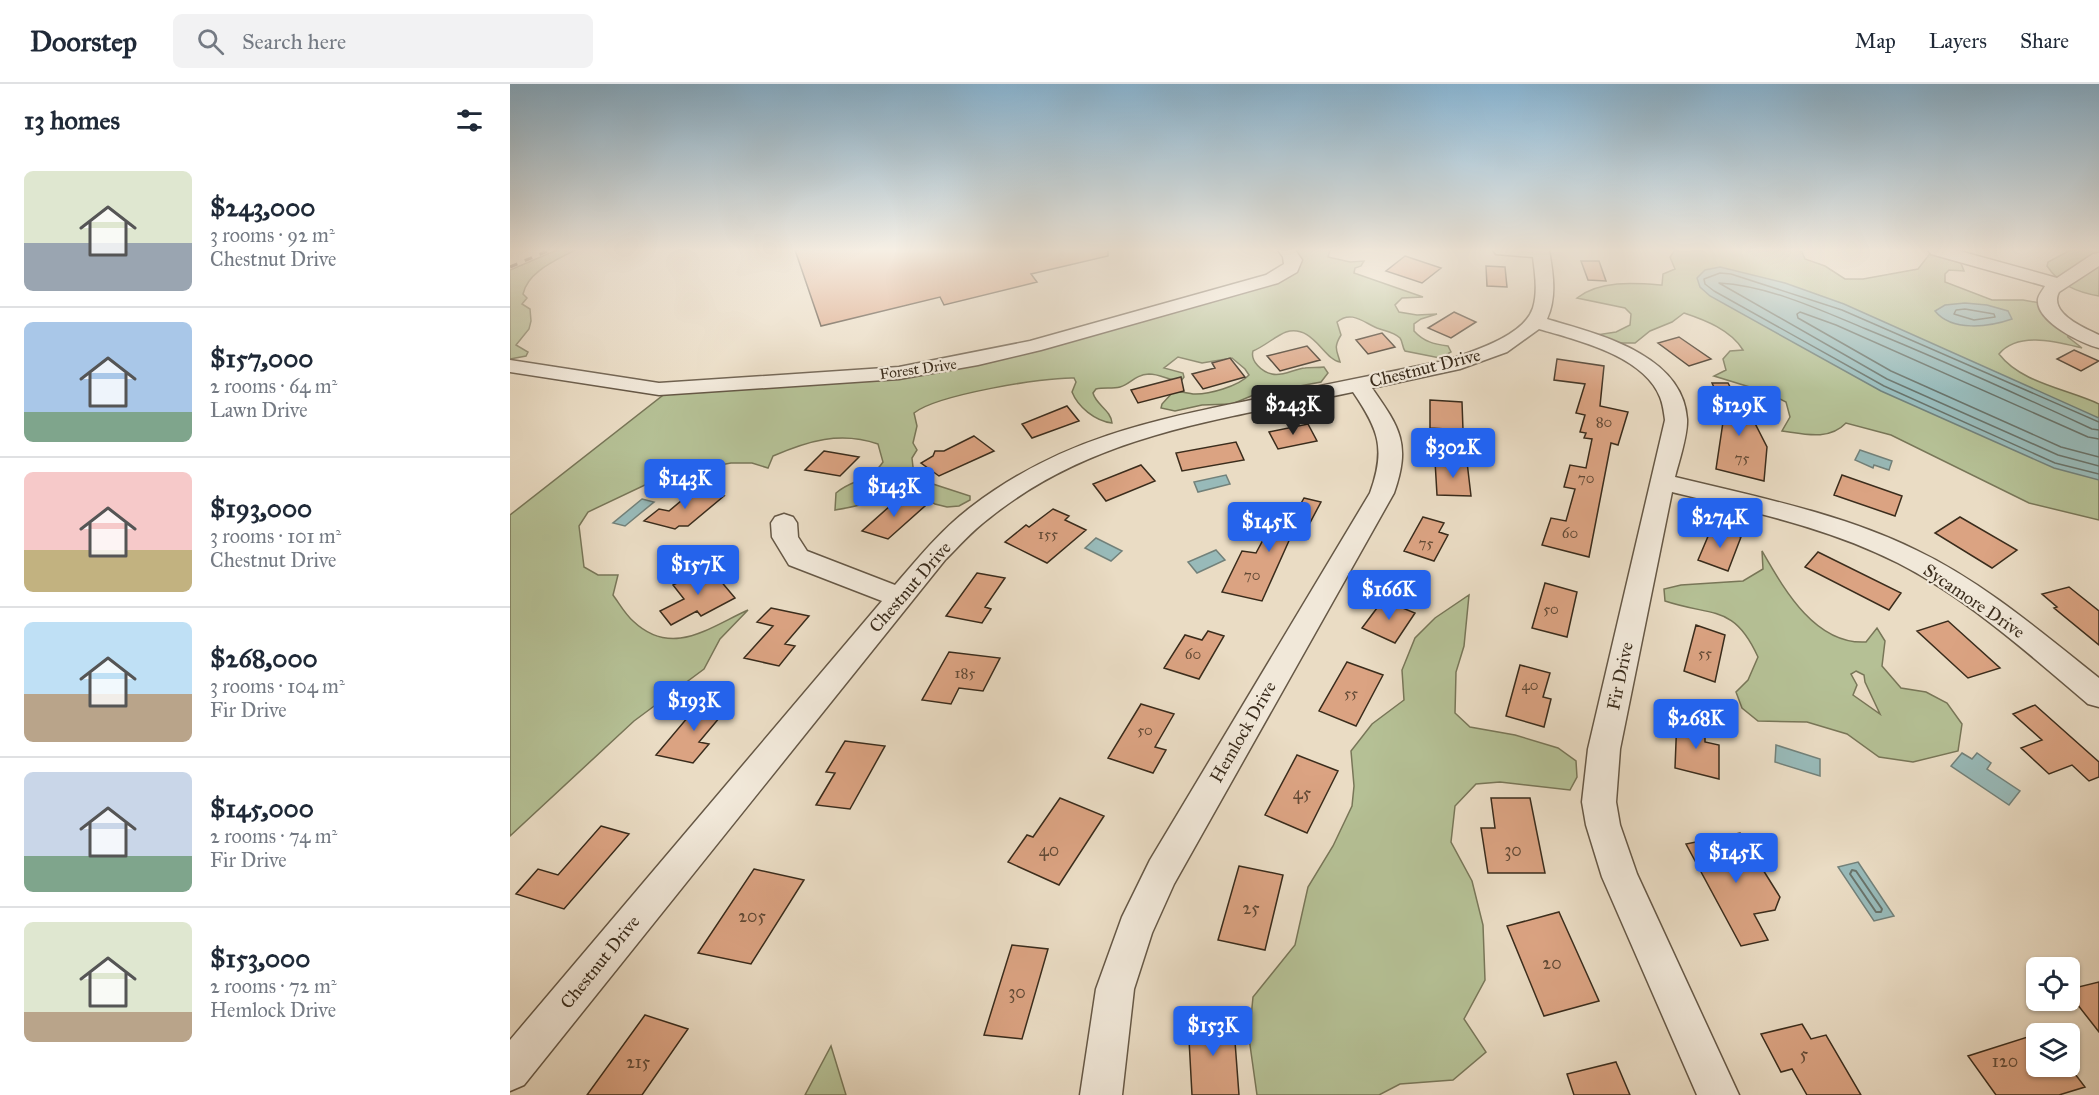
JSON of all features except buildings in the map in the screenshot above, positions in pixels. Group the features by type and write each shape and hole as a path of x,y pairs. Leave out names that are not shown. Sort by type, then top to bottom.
{"street":[{"name":"Forest Drive","path":"510,366 659,389 899,374 1034,346 1207,297"},
{"path":"1536,322 1545,297"},
{"path":"2048,297 2048,307 2052,312 2067,325 2099,342"},
{"name":"Chestnut Drive","path":"510,1071 936,554 977,514 1031,477 1063,460 1124,435 1160,425 1471,360 1500,348 1536,322"},
{"name":"Fir Drive","path":"1536,322 1620,350 1648,367 1664,384 1673,402 1676,420 1604,749 1599,802 1603,825 1620,877 1718,1095"},
{"name":"Hemlock Drive","path":"1101,1095 1115,989 1144,910 1162,872 1382,493 1391,471 1393,455 1385,425 1359,385"},
{"name":"Sycamore Drive","path":"1662,482 1816,521 1878,543 1937,573 2002,616 2099,695"},
{"path":"784,523 785,537 798,558 900,597"}],"green space":[{"path":"510,297 526,297 522,304 530,309 531,321 529,329 516,345 528,352 526,356 510,359"},
{"path":"1202,297 1419,297 1402,298 1395,305 1399,312 1417,315 1437,314 1414,324 1414,331 1429,342 1448,346 1451,352 1440,358 1405,351 1400,338 1395,334 1357,318 1347,317 1337,322 1341,335 1336,346 1340,362 1334,360 1311,337 1295,331 1282,333 1253,351 1253,359 1258,366 1272,374 1324,367 1328,373 1321,382 1256,394 1232,404 1202,405 1175,411 1161,408 1173,392 1199,394 1215,391 1238,383 1249,375 1232,358 1202,363 1178,357 1164,368 1183,373 1184,377 1181,381 1149,374 1140,376 1120,387 1096,389 1093,393 1111,418 1112,423 1093,416 1078,403 1072,392 1076,382 1074,378 991,388 944,400 914,413 917,426 913,443 917,450 912,458 913,467 933,484 970,496 970,500 959,506 947,507 935,504 909,489 899,472 890,489 874,500 835,510 836,493 872,474 883,462 878,444 864,440 837,438 812,442 773,456 768,468 752,463 731,463 666,475 588,512 579,526 584,567 598,575 618,575 613,595 630,618 647,632 676,639 690,636 748,610 720,639 704,669 634,721 510,836 510,515 671,389 978,359"},
{"path":"1985,297 1992,300 2023,300 2040,303 2067,331 2068,337 2082,348 2050,341 2027,340 2007,347 1999,354 2008,364 2032,379 2099,404 2099,520 2029,503 1891,435 1846,423 1832,432 1816,435 1782,431 1790,417 1786,402 1766,392 1714,376 1726,370 1723,359 1730,351 1743,350 1725,331 1684,313 1672,322 1650,331 1635,343 1614,343 1596,335 1616,332 1630,325 1631,314 1625,308 1577,298"},
{"path":"1762,551 1780,582 1803,612 1816,625 1831,634 1848,641 1866,642 1877,628 1885,641 1882,666 1901,688 1926,692 1947,703 1962,724 1958,751 1913,762 1879,757 1847,734 1807,722 1758,721 1742,708 1736,692 1748,680 1758,657 1749,640 1731,620 1665,601 1664,589 1681,585 1743,581 1763,569","holes":["1856,671 1864,675 1865,682 1880,714 1853,695 1857,685 1851,674"]},
{"path":"1469,595 1464,646 1456,672 1455,713 1470,727 1515,735 1558,748 1576,761 1577,777 1570,790 1500,782 1476,784 1455,806 1451,842 1472,881 1483,925 1485,980 1464,1019 1486,1052 1453,1080 1400,1084 1379,1095 1257,1095 1249,1038 1253,997 1295,945 1308,887 1333,846 1352,806 1354,786 1351,751 1372,724 1404,700 1402,670 1415,638 1435,618"},
{"path":"831,1046 846,1095 805,1095"}],"water":[{"path":"1712,297 1825,297 2099,418 2099,480 2054,468 1881,391"},
{"path":"1965,303 1987,305 2008,311 2012,319 1982,326 1961,325 1942,318 1935,311 1945,305"},
{"path":"1860,450 1892,461 1889,470 1874,465 1873,468 1855,460"},
{"path":"1226,475 1230,484 1198,492 1194,482"},
{"path":"642,499 654,502 625,526 613,523"},
{"path":"1096,538 1122,551 1111,561 1085,548"},
{"path":"1216,550 1225,560 1197,573 1188,562"},
{"path":"1776,745 1820,759 1820,776 1775,762"},
{"path":"1962,753 1972,759 1977,753 1991,763 1987,769 2020,791 2009,805 1951,766"},
{"path":"1858,862 1894,916 1874,921 1838,867"}]}
